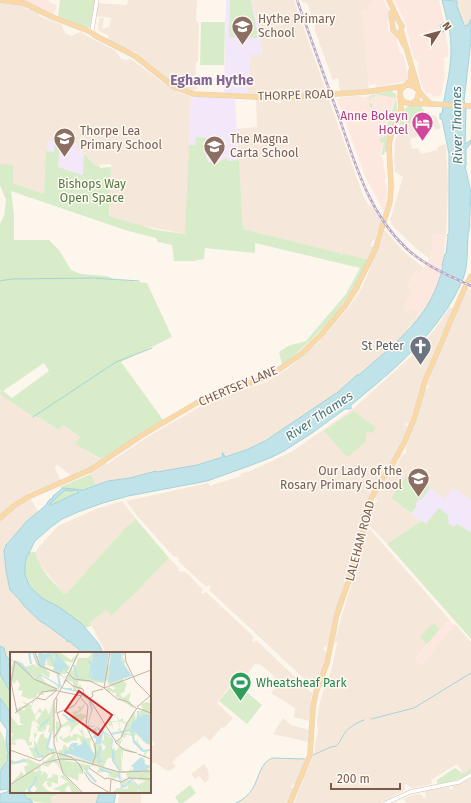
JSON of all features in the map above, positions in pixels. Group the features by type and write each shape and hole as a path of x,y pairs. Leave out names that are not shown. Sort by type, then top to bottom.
{"main road":[{"name":"THORPE ROAD","path":"0,0 24,2 50,16 91,32 135,56 174,86 187,92 198,94 277,98 354,93 405,86"},
{"path":"390,1 396,18 402,26 401,30 418,90 418,98 401,109"},
{"path":"390,1 393,24 392,28 403,43 412,76 411,81 402,88 400,95"},
{"path":"393,24 396,22 399,23"},
{"path":"395,32 399,32 401,30"},
{"path":"405,86 412,85 430,103"},
{"path":"394,88 404,102 471,106"},
{"name":"CHERTSEY LANE","path":"0,518 15,505 30,496 90,470 144,434 205,398 262,379 274,373 301,354 320,336 345,306 356,289 375,250 390,202 391,186 389,145 393,127 401,109 400,95"},
{"path":"468,282 471,276"},
{"name":"LALEHAM ROAD","path":"290,803 308,761 311,750 313,707 316,692 327,663 337,614 361,546 367,507 376,487 391,467 404,443 414,419 425,381 465,287"}],"street":[{"path":"91,32 97,0"},
{"path":"386,803 410,792 459,782 471,775"}],"shaded area":[{"path":"0,0 20,4 27,7 26,9 31,9 39,13 39,16 61,24 65,33 71,36 80,32 116,51 121,59 131,59 166,85 167,84 175,89 177,92 191,96 186,234 137,225 109,216 111,164 95,165 84,152 77,151 44,194 13,183 4,166 0,164"},
{"path":"22,0 49,0 49,2 57,5 54,15"},
{"path":"128,0 197,0 196,21 199,23 198,62 196,62 195,83 197,83 197,89 193,91 177,86 134,51 127,50 108,40 109,36 99,31 99,18 104,18 102,29 109,27 109,30 111,18 96,16 98,3 127,5"},
{"name":"Hythe Primary School","path":"226,0 252,0 261,41 262,55 250,55 247,94 224,93"},
{"path":"252,0 294,0 326,91 283,96 247,94 250,55 262,55 261,41"},
{"path":"301,0 371,0 372,3 368,11 363,11 369,90 340,92 338,78 333,80 315,31 315,26 307,3 302,2"},
{"path":"371,0 384,0 389,10 390,20 388,21 388,30 396,37 400,53 403,53 409,78 407,81 376,87 375,84 369,85 362,11 368,10 368,3 371,3"},
{"path":"394,0 439,0 444,20 444,24 440,25 441,32 445,32 448,47 448,57 443,59 445,62 445,74 441,95 433,97 430,93 426,94 421,84 417,66 419,64 414,59 405,22"},
{"path":"456,0 471,0 471,20 467,26 464,25"},
{"path":"384,93 396,97 380,156 384,161 383,166 386,177 384,181 387,186 384,213 365,176 337,99 340,99 340,97 366,97"},
{"name":"The Magna Carta School","path":"191,96 235,99 243,229 186,234"},
{"path":"328,97 363,195 369,206 371,205 383,223 380,232 377,232 375,239 372,242 372,250 369,260 343,253 342,255 339,255 339,253 243,229 237,129 257,127 256,100 269,100 275,101 275,103 281,103 281,99"},
{"path":"432,115 436,116 441,128 436,130 434,126 422,129 423,137 420,138 420,136 410,139 412,149 418,148 421,154 437,150 439,146 445,144 446,149 448,185 446,236 432,234 432,251 430,259 402,235 391,224 392,222 390,220 403,177 395,172 394,161 395,142 399,127 400,125 421,120"},
{"name":"Thorpe Lea Primary School","path":"47,141 73,142 74,144 77,144 78,151 84,152 83,175 46,162"},
{"path":"385,230 402,250 424,268 420,273 415,271 408,287 411,289 410,308 420,311 403,337 338,392 304,416 256,446 224,457 223,453 223,457 216,460 180,468 156,471 130,478 108,481 96,485 91,474 86,469 71,476 57,464 55,468 61,480 28,493 38,512 13,536 4,548 7,576 10,586 31,613 82,652 10,652 10,661 6,656 4,648 0,646 0,390 3,391 1,394 32,416 38,417 59,430 63,424 80,437 76,444 107,464 149,436 208,402 266,382 287,369 318,343 349,307 361,289"},
{"path":"432,234 446,236 445,254 440,277 433,297 409,330 408,329 419,311 410,308 407,312 403,310 411,289 408,287 415,271 420,273 428,262 429,258 430,259 432,250"},
{"path":"467,288 471,290 471,501 454,489 445,499 391,498 421,521 387,544 366,522 371,501 375,503 378,501 374,497 396,466 403,453 405,454 407,451 405,450 417,418 425,388 428,388 429,385 427,385 445,337"},
{"path":"450,307 454,309 439,339 419,392 409,424 406,423 405,425 408,426 398,450 388,468 372,485 367,488 369,492 372,490 364,511 358,548 356,552 354,551 351,554 355,557 348,578 343,581 346,584 336,610 327,647 325,646 323,649 326,652 324,664 314,688 209,590 211,588 209,585 206,587 178,561 179,559 177,556 174,557 138,517 126,501 208,483 211,487 212,485 241,476 240,474 253,470 293,451 354,408 419,349"},
{"path":"409,472 445,499 453,488 471,501 471,559 391,498"},
{"path":"122,501 136,519 126,527 67,593 64,594 39,563 36,552 38,548 58,526 96,509"},
{"path":"366,526 449,619 415,658 419,663 422,664 455,624 471,642 471,768 464,774 457,764 431,780 432,784 412,788 406,784 404,786 405,790 381,803 294,803 315,751 318,731 317,723 319,706 331,671 337,643 334,642 363,546"},
{"path":"169,558 179,568 178,570 188,574 203,590 201,592 203,594 206,592 254,637 252,640 254,643 256,640 312,693 309,721 294,717 295,708 271,693 279,683 273,677 274,676 260,664 258,665 256,663 242,680 237,677 217,703 233,718 224,728 222,727 210,741 204,736 176,758 172,763 176,766 170,771 154,762 151,764 151,747 155,744 151,738 151,652 105,652 90,623 106,610 111,616 144,585 144,583"},
{"path":"449,619 454,626 422,664 419,663 415,658"},
{"path":"283,718 291,725 309,730 308,742 273,734"},
{"path":"273,758 302,758 305,760 295,785 293,784 291,787 294,789 287,803 236,803 249,794 253,789 264,763"},
{"path":"204,764 208,770 209,776 205,783 199,776 195,779 191,774"},
{"path":"471,778 471,803 407,803 403,799 421,794 423,798 426,797 425,791 449,787 450,790 453,789 452,786 460,784"},
{"path":"60,793 100,793 96,803 52,803 51,799"},
{"path":"120,793 141,793 141,803 118,803"}],"green space":[{"path":"60,0 95,0 90,27 85,28 58,16"},
{"path":"230,0 251,0 258,38 229,37"},
{"path":"201,22 225,22 224,65 200,65"},
{"path":"391,91 396,94 397,110 388,133 390,129 387,151 381,155 384,143 379,141 380,138 384,137 396,98 375,94"},
{"path":"375,94 374,98 371,97 369,102 370,96"},
{"path":"369,103 373,104 370,108"},
{"path":"410,106 423,106 422,107 427,117 400,125 399,123 403,114 402,113 405,109"},
{"name":"Bishops Way Open Space","path":"196,137 207,138 206,157 208,162 219,162 220,164 220,161 227,158 228,161 239,160 243,229 340,253 340,255 343,253 369,260 357,282 336,312 298,352 282,364 279,352 288,346 306,341 346,294 360,268 255,243 255,253 205,248 204,259 194,261 174,261 172,245 158,242 156,238 125,230 11,191 14,214 14,240 49,240 59,250 71,270 81,274 107,276 114,279 147,283 172,337 121,362 163,420 101,459 75,444 80,437 63,425 59,430 38,417 32,416 0,394 2,391 0,390 0,224 4,216 6,200 0,185 0,164 13,165 13,183 44,194 46,151 54,152 55,142 60,142 58,167 83,175 84,153 95,165 100,166 100,168 111,167 109,216 156,230 185,234 189,145 195,145","holes":["44,363 49,371 12,398 3,391"]},
{"path":"370,246 374,248 370,257 372,250"},
{"path":"354,411 376,428 372,433 368,432 366,434 366,441 349,456 346,456 324,431"},
{"path":"409,472 430,488 421,500 419,499 415,504 417,506 411,513 391,498"},
{"path":"91,474 96,485 81,490 61,489 60,487"},
{"path":"65,490 74,490 79,492 49,505"},
{"path":"439,508 449,516 447,518 449,520 448,523 454,527 457,524 470,532 471,531 471,639 387,544 421,521 426,524"},
{"path":"136,519 169,558 144,583 144,585 111,616 106,610 90,623 91,626 85,628 59,607 41,598 31,588 25,575 25,564 27,555 30,552 36,552 37,558 43,570 64,594 67,593 126,527"},
{"path":"433,623 440,629 427,644 420,637"},
{"path":"0,674 10,691 10,712 0,698"},
{"name":"Wheatsheaf Park","path":"235,682 262,705 247,724 219,701"},
{"path":"0,730 8,751 4,765 0,771"},
{"path":"455,768 464,773 471,768 471,772 459,779 437,784 437,780"},
{"path":"190,785 196,793 183,803 179,803 175,797"},
{"path":"24,793 60,793 51,798 52,803 31,800"}],"water":[{"name":"River Thames","path":"442,0 457,1 457,6 465,26 468,25 471,19 471,41 464,100 466,108 465,144 471,140 471,143 466,149 465,166 471,193 469,232 465,274 454,298 442,316 415,348 384,378 351,405 351,409 345,409 284,451 270,458 207,481 128,496 78,512 62,519 35,541 27,555 25,564 25,575 30,587 42,598 59,607 81,623 99,644 103,652 82,652 69,641 67,642 67,640 41,622 10,590 4,551 6,545 27,521 63,488 83,490 108,481 130,478 156,471 197,465 223,457 222,453 225,457 246,450 265,441 338,392 357,375 359,375 411,327 430,300 438,284 446,254 447,235 449,234 449,154 442,119 440,119 440,113 442,114 449,71 451,40 449,28 446,27 447,31 442,32 440,25 448,24","holes":["65,490 76,490 79,492 49,505"]},
{"path":"0,646 4,648 6,656 10,661 10,691 0,674"},
{"path":"0,698 10,712 10,791 6,789 0,790 0,771 7,761 8,753 6,742 7,730 0,720"},
{"path":"10,791 10,793 24,793 26,798 30,799 33,803 0,803 0,794"},
{"path":"100,793 116,793 114,803 96,803"}],"waterway":[{"path":"0,281 11,279 93,278 139,281"},
{"path":"33,417 116,362 152,348"},
{"path":"371,719 414,708 471,673"},
{"path":"313,755 336,746 349,728 364,720"},
{"path":"236,803 250,793 260,771 269,760 273,758 305,759"}],"railway":[{"path":"297,0 357,170 382,219 393,234 413,254 437,270 471,286"}],"place":[{"name":"Hythe Primary School","path":"243,46"},
{"name":"Anne Boleyn Hotel","path":"423,142"},
{"name":"Thorpe Lea Primary School","path":"65,158"},
{"name":"The Magna Carta School","path":"214,166"},
{"name":"St Peter","path":"420,366"},
{"name":"Our Lady of the Rosary Primary School","path":"418,498"},
{"name":"Wheatsheaf Park","path":"241,702"}],"district":[{"name":"Egham Hythe","path":"212,80"}]}
